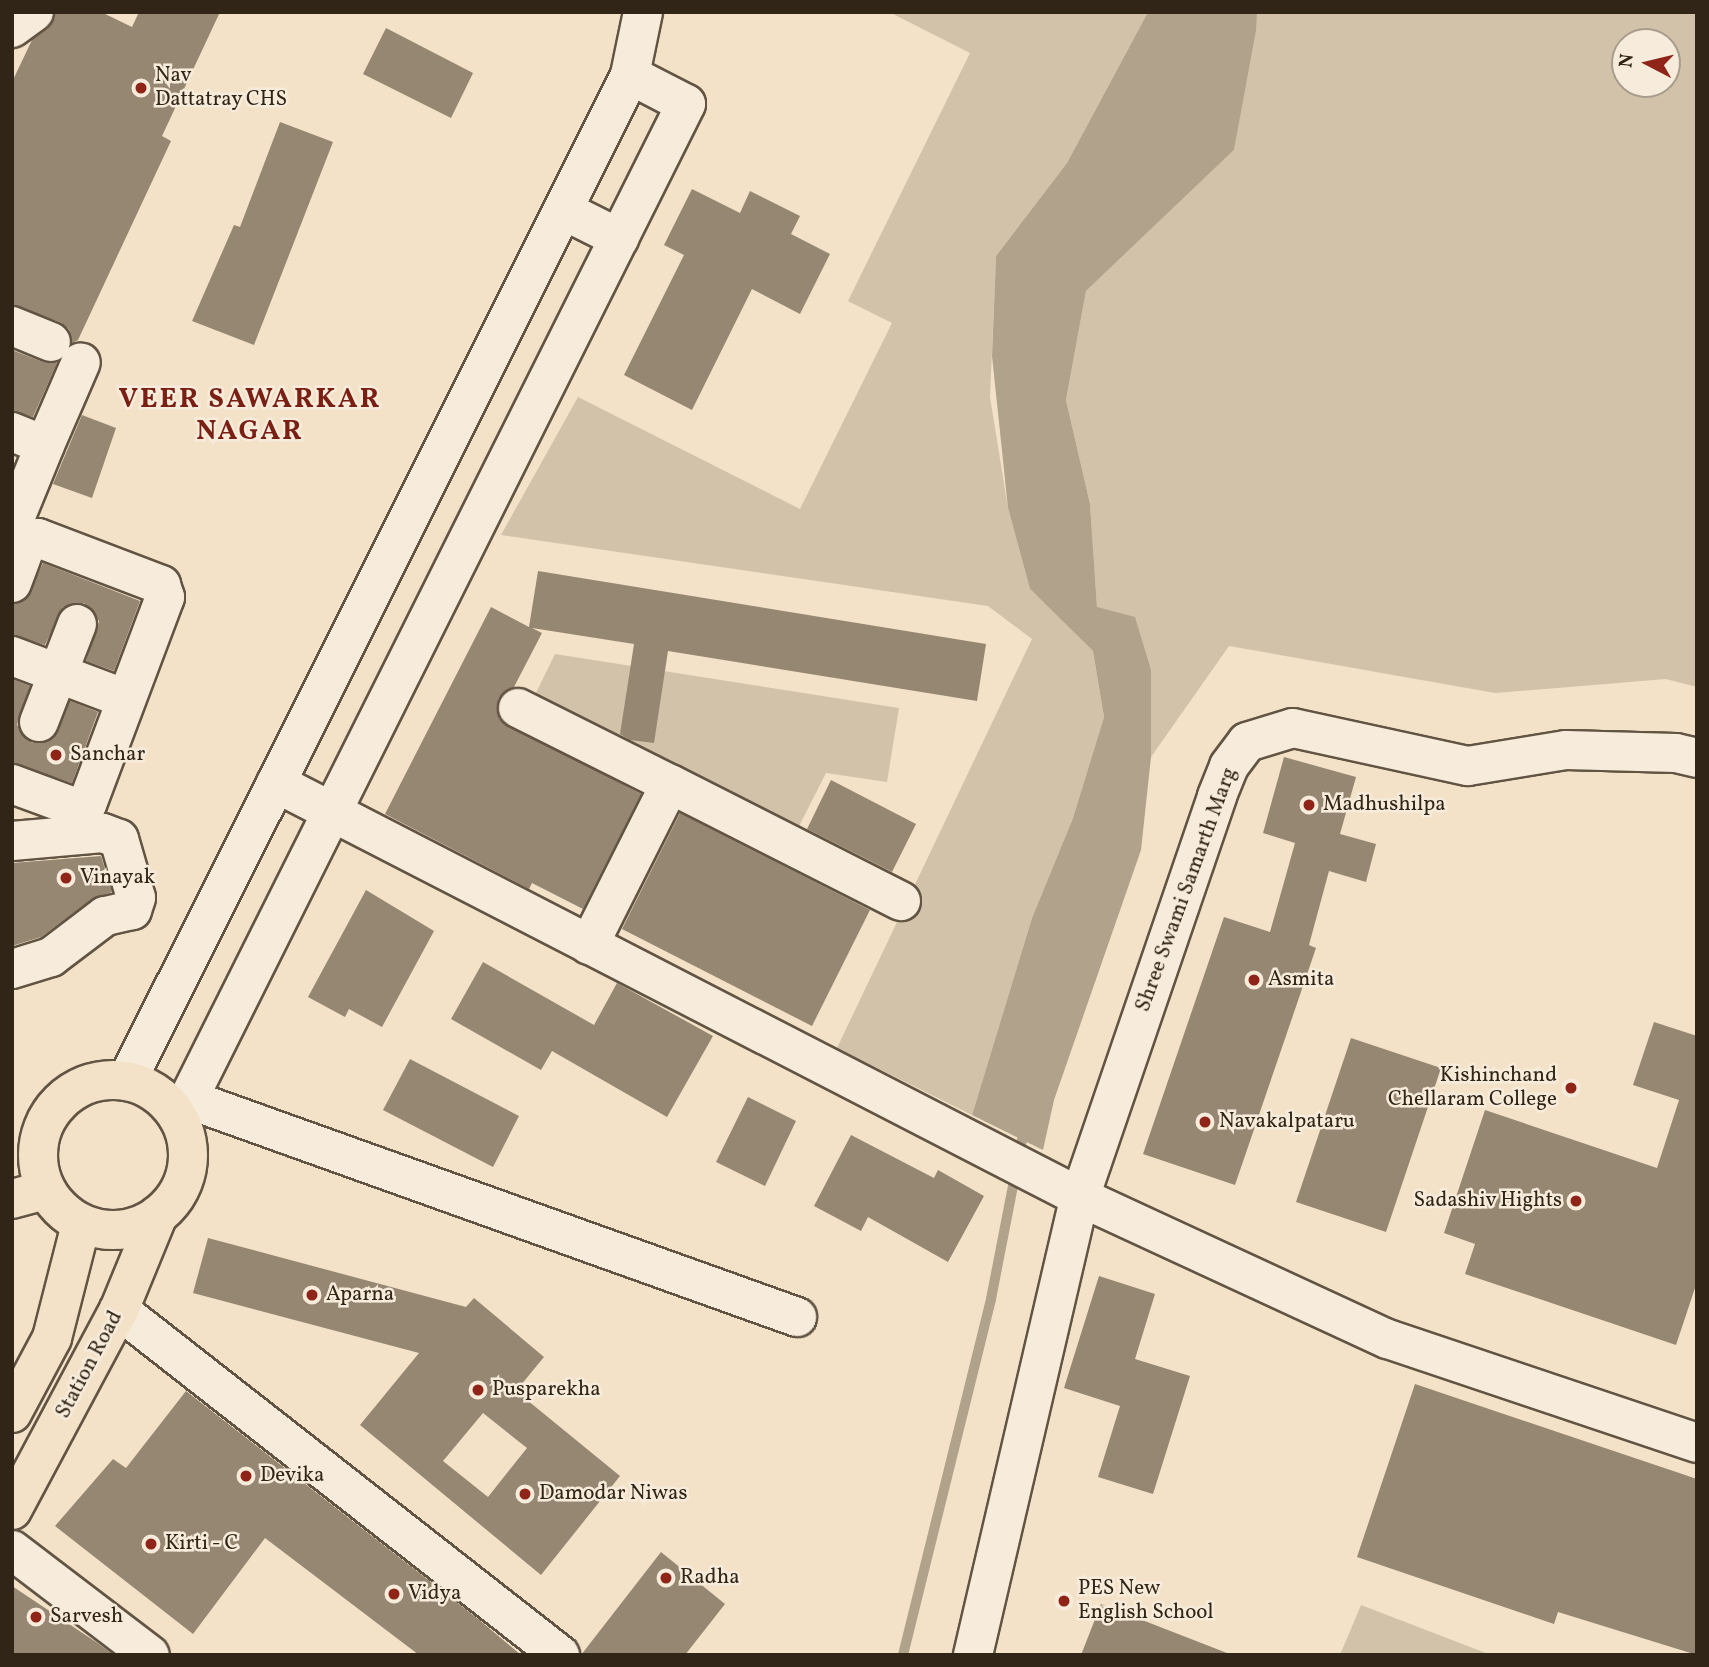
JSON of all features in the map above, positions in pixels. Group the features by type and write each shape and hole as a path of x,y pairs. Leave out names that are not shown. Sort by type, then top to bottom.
{"main road":[{"path":"127,1080 157,1093 183,1109 187,1143 186,1170 176,1195 158,1215 134,1227 107,1230 81,1224 61,1210 29,1195 37,1160 27,1133 61,1099 82,1087 92,1082 127,1080"},
{"name":"Station Road","path":"12,1510 119,1310 158,1215"},
{"path":"12,1413 52,1338 81,1224"},
{"path":"52,1338 94,1356"}],"street":[{"path":"12,28 34,12"},
{"path":"127,1080 630,75 643,12"},
{"path":"630,75 686,104 183,1109 797,1317"},
{"path":"563,210 619,238"},
{"path":"12,326 66,352 28,438 14,521"},
{"path":"12,583 28,540 38,538 161,585 165,597 87,804 77,808 12,784"},
{"path":"39,722 77,624"},
{"path":"12,656 126,699"},
{"path":"518,708 901,901"},
{"name":"Shree Swami Samarth Marg","path":"973,1655 1080,1197 1217,796 1229,766 1247,742 1293,728 1468,766 1566,750 1676,753 1697,758"},
{"path":"275,783 1080,1197 1388,1339 1697,1443"},
{"path":"589,945 670,784"},
{"path":"12,841 103,834 119,839 136,898 132,910 105,916 51,957 12,969"},
{"path":"119,1310 560,1655"},
{"path":"12,1550 150,1655"}],"shaded area":[{"path":"889,12 1148,12 1067,163 996,256 990,397 1008,508 1030,589 1093,651 1104,717 1073,818 1032,918 972,1115 837,1048 1032,639 988,606 501,535 578,397 800,509 892,323 848,301 970,53"},
{"path":"1148,12 1257,12 1256,30 1234,150 1086,291 1066,400 1090,504 1097,607 1135,617 1151,670 1151,757 1141,850 1054,1100 1043,1150 972,1115 1032,918 1073,818 1104,717 1093,651 1030,589 1008,508 992,356 996,256 1067,163"},
{"path":"1257,12 1697,12 1697,687 1666,679 1495,693 1229,646 1151,757 1151,670 1097,607 1090,504 1066,400 1086,291 1234,150"},
{"path":"555,654 899,708 887,782 826,773 794,836 531,703"},
{"path":"1361,1605 1491,1655 1340,1655"}],"building":[{"path":"55,12 101,12 132,27 139,12 220,12 162,136 171,141 78,340 72,343 69,329 60,322 12,305 12,82 32,40 47,29"},
{"path":"386,28 473,73 451,118 363,74"},
{"path":"280,122 333,142 254,345 192,321 234,225 240,227"},
{"path":"692,189 740,213 750,191 800,216 791,234 830,254 800,314 752,289 692,410 624,375 684,255 664,245"},
{"path":"12,350 43,362 57,363 33,417 12,411"},
{"path":"82,415 116,428 92,498 53,484"},
{"path":"43,563 140,601 114,671 86,661 99,621 84,603 63,607 45,645 12,635 12,604 26,599"},
{"path":"538,571 986,644 977,701 668,651 654,743 630,740 620,734 634,644 532,628 542,633 514,687 498,699 499,719 641,794 583,909 532,883 529,889 385,814 491,607 529,627"},
{"path":"12,679 30,686 17,725 32,743 53,739 70,701 98,712 72,783 12,763"},
{"path":"1284,757 1356,777 1340,834 1376,844 1366,882 1329,871 1309,945 1316,948 1235,1185 1143,1154 1224,917 1270,932 1295,843 1263,833"},
{"path":"831,780 916,824 892,872 807,829"},
{"path":"680,813 870,910 812,1026 622,929"},
{"name":"Vinayak","path":"101,856 112,892 92,899 41,937 12,946 12,863"},
{"path":"366,890 434,931 382,1027 349,1009 345,1017 308,997"},
{"path":"483,962 594,1025 617,983 713,1036 667,1117 552,1051 541,1070 451,1019"},
{"name":"Sadashiv Hights","path":"1654,1022 1697,1036 1697,1282 1676,1345 1465,1274 1475,1244 1444,1233 1485,1110 1657,1168 1679,1100 1633,1085"},
{"path":"1351,1038 1441,1068 1386,1232 1296,1202"},
{"path":"410,1059 519,1116 493,1167 383,1110"},
{"path":"748,1097 796,1121 765,1186 716,1162"},
{"path":"851,1135 934,1178 938,1170 984,1196 948,1262 868,1217 861,1231 814,1206"},
{"path":"208,1238 466,1307 474,1298 544,1357 516,1391 620,1476 541,1575 360,1425 419,1353 193,1293","holes":["483,1413 527,1448 488,1497 443,1461"]},
{"path":"1099,1276 1155,1294 1135,1359 1190,1376 1153,1494 1098,1477 1120,1406 1064,1388"},
{"path":"1415,1384 1697,1479 1697,1655 1558,1612 1554,1624 1357,1557"},
{"path":"186,1391 521,1655 419,1655 265,1538 193,1634 55,1526 113,1459 126,1468"},
{"name":"Radha","path":"661,1552 725,1604 685,1655 581,1655"},
{"name":"Sarvesh","path":"12,1586 96,1642 114,1655 12,1655"},
{"path":"1101,1604 1227,1653 1081,1655"}],"waterway":[{"path":"903,1655 991,1299 1024,1129"}],"place":[{"name":"Nav Dattatray CHS","path":"141,88"},
{"name":"Sanchar","path":"56,755"},
{"name":"Madhushilpa","path":"1309,805"},
{"name":"Vinayak","path":"66,878"},
{"name":"Asmita","path":"1254,980"},
{"name":"Kishinchand Chellaram College","path":"1571,1088"},
{"name":"Navakalpataru","path":"1205,1122"},
{"name":"Sadashiv Hights","path":"1576,1201"},
{"name":"Aparna","path":"312,1295"},
{"name":"Pusparekha","path":"478,1390"},
{"name":"Devika","path":"246,1476"},
{"name":"Damodar Niwas","path":"525,1494"},
{"name":"Kirti - C","path":"151,1544"},
{"name":"Radha","path":"666,1578"},
{"name":"Vidya","path":"394,1594"},
{"name":"PES New English School","path":"1064,1601"},
{"name":"Sarvesh","path":"36,1617"}],"district":[{"name":"VEER SAWARKAR NAGAR","path":"250,416"}]}
